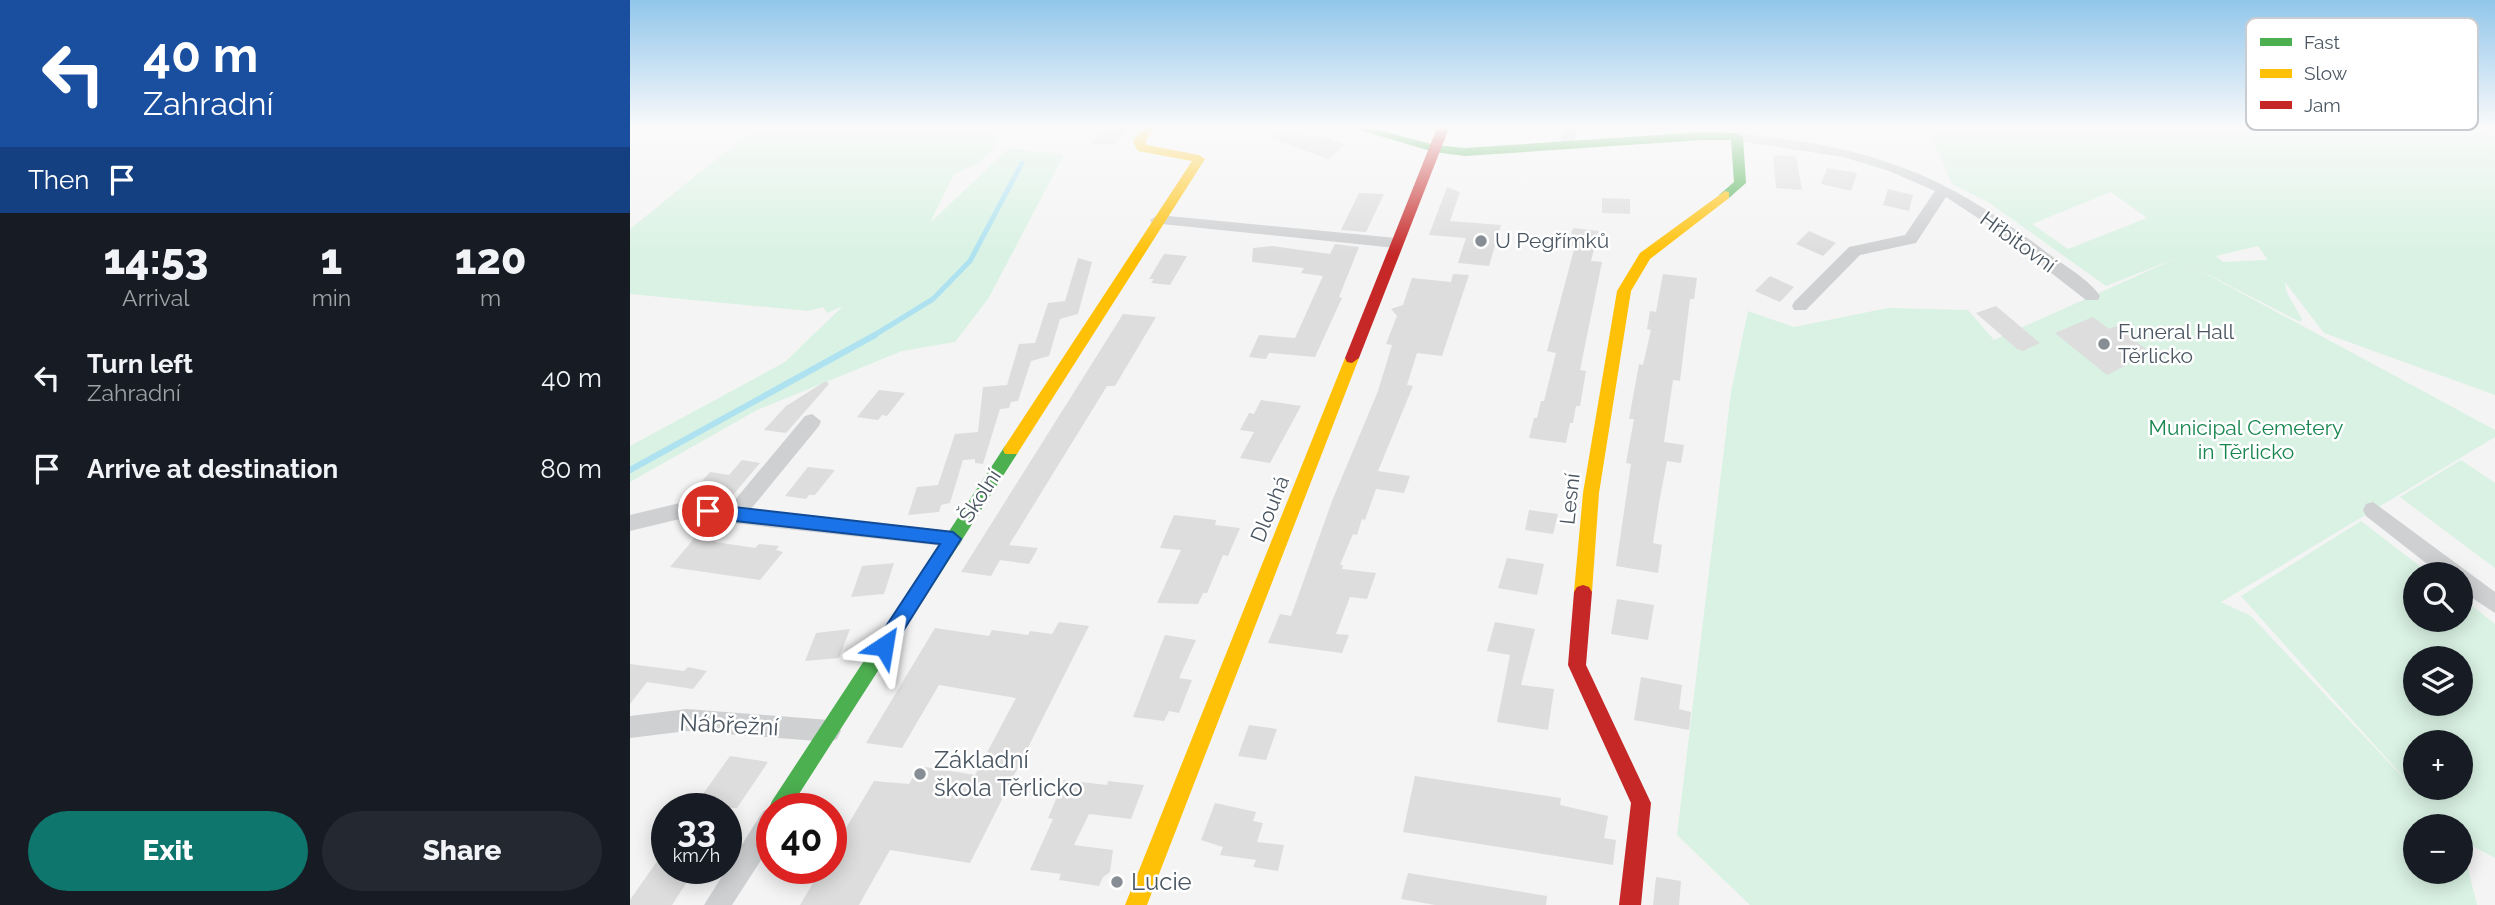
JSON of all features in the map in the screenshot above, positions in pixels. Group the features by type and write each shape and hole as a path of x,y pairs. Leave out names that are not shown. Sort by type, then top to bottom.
{"street":[{"name":"Školní","path":"789,793 1191,170"},
{"name":"Dlouhá","path":"1136,905 1425,170"},
{"name":"Lesní","path":"1630,905 1641,803 1577,665 1591,493 1624,291 1644,256 1740,183 1739,170"},
{"name":"Hřbitovní","path":"1900,170 1944,189 2092,296"},
{"path":"1800,306 1855,251 1910,239 1944,189"},
{"path":"1158,220 1396,243"},
{"path":"736,513 812,421"},
{"path":"630,523 684,510 736,513 953,539"},
{"path":"2373,510 2440,562"},
{"path":"2473,588 2495,604"},
{"name":"Nábřežní","path":"630,727 687,720 829,731"},
{"path":"717,905 756,845"}],"green space":[{"path":"703,170 962,170 954,174 930,223 986,170 1056,170 988,299 955,342 902,351 757,410 630,482 630,446 785,362 843,306 827,313 823,307 808,311 630,294 630,229"},
{"name":"Municipal Cemetery in Těrlicko","path":"1946,170 2495,170 2495,395 2324,333 2285,282 2286,291 2302,319 2300,322 2184,262 2495,430 2495,437 2221,602 2251,616 2403,778 2403,800 2473,800 2473,730 2403,730 2403,777 2241,596 2361,521 2414,562 2403,562 2403,632 2473,632 2473,607 2495,624 2495,858 2473,846 2473,814 2403,814 2403,884 2472,884 2477,905 1750,905 1677,835 1731,392 1748,311 1794,327 1888,308 1968,310 1994,340 2177,258 2106,286 1988,202 1952,184","holes":["2111,192 2147,218 2068,249 2032,224","2258,246 2268,260 2223,262 2216,256"]},
{"path":"2461,460 2495,483 2495,568 2400,497"}],"building":[{"path":"1774,170 1799,170 1802,190 1776,188"},
{"path":"1826,170 1857,173 1851,191 1821,184"},
{"path":"1447,187 1460,192 1450,221 1501,225 1489,266 1458,263 1466,238 1429,235"},
{"path":"1888,189 1913,195 1909,211 1883,205"},
{"path":"1359,193 1384,194 1366,232 1341,230"},
{"path":"1602,198 1630,199 1630,214 1602,213"},
{"path":"1573,228 1599,231 1591,261 1602,262 1580,370 1586,371 1580,406 1576,406 1566,443 1529,438 1534,418 1537,418 1541,401 1544,401 1556,353 1547,351 1575,246 1568,246"},
{"path":"1809,231 1836,243 1823,256 1796,244"},
{"path":"1335,244 1359,247 1339,297 1342,298 1315,357 1269,353 1266,359 1249,357 1259,335 1295,338 1323,276 1301,273 1304,268 1252,262 1253,248 1272,246 1330,254"},
{"path":"1164,254 1187,256 1170,285 1151,283 1154,279 1149,279"},
{"path":"1078,258 1092,262 1078,314 1060,319 1049,356 1031,361 1018,401 1011,402 1009,408 1000,409 983,464 975,463 975,459 963,460 950,503 941,505 939,512 908,515 917,487 938,485 955,434 978,432 983,387 1007,385 1019,344 1035,343 1048,303 1065,301"},
{"path":"1453,274 1469,275 1442,356 1417,353 1407,385 1413,386 1378,471 1410,476 1404,493 1376,489 1365,520 1362,519 1357,535 1353,534 1340,565 1343,565 1342,569 1376,573 1367,599 1350,597 1336,634 1349,635 1342,653 1268,643 1280,614 1291,616 1332,501 1378,391 1392,345 1386,344 1397,316 1391,309 1403,305 1412,278 1451,282"},
{"path":"1663,274 1697,278 1694,299 1690,299 1680,381 1673,380 1664,442 1684,445 1681,463 1667,461 1653,543 1662,545 1658,573 1616,566 1631,464 1626,463 1634,419 1629,419 1639,364 1643,365 1651,330 1647,329 1650,311 1656,312"},
{"path":"1770,276 1794,287 1780,302 1755,291"},
{"path":"1996,306 2040,343 2023,351 2017,349 1976,313"},
{"path":"1123,314 1156,317 1115,386 1107,386 1009,545 1038,548 1029,564 1000,560 991,576 961,572"},
{"name":"Funeral Hall Těrlicko","path":"2093,317 2109,329 2116,326 2151,353 2107,375 2055,333"},
{"path":"826,381 829,384 786,433 764,430 786,406"},
{"path":"879,390 905,393 887,416 882,415 878,420 857,417"},
{"path":"1261,400 1301,406 1270,463 1240,458 1254,432 1240,430 1249,413 1254,414"},
{"path":"742,460 760,463 732,496 694,490 710,472 729,475"},
{"path":"808,467 835,470 815,495 809,495 806,499 785,496"},
{"path":"1529,510 1558,514 1553,534 1525,530"},
{"path":"1174,515 1216,520 1215,525 1240,528 1228,556 1223,555 1207,593 1203,593 1198,604 1157,603 1181,550 1160,548"},
{"path":"697,535 718,538 715,542 755,548 759,544 779,546 776,550 783,552 760,580 670,567"},
{"path":"1507,558 1544,564 1537,595 1498,588"},
{"path":"894,563 884,594 851,597 862,566"},
{"path":"1617,599 1654,605 1648,640 1611,634"},
{"path":"1059,622 1089,626 970,863 890,850 859,905 800,905 812,884 847,884 847,826 874,781 909,784 919,766 975,775 1016,698 939,685 902,748 866,743 935,628 989,636 992,630 1028,635 1030,631 1052,634"},
{"path":"1495,622 1535,629 1521,685 1554,689 1548,730 1497,722 1510,655 1487,651"},
{"path":"850,629 839,658 805,661 816,633"},
{"path":"1165,635 1196,640 1179,678 1192,680 1179,713 1169,711 1164,721 1133,717"},
{"path":"630,664 684,671 688,667 707,671 693,689 647,682 630,704"},
{"path":"1641,677 1682,685 1679,709 1691,712 1689,730 1634,720"},
{"path":"1249,725 1277,729 1266,760 1238,756"},
{"path":"730,756 768,762 742,801 742,793 704,793"},
{"path":"1415,776 1561,798 1560,805 1608,816 1604,838 1616,840 1613,865 1403,832"},
{"path":"1064,780 1107,785 1108,781 1144,785 1131,819 1089,814 1074,845 1113,850 1110,872 1103,877 1099,886 1059,880 1061,874 1030,870 1053,819 1048,818"},
{"path":"1215,803 1256,812 1253,821 1263,823 1257,842 1284,845 1278,871 1253,867 1256,860 1220,855 1223,847 1201,840"},
{"path":"651,870 651,884 686,884 672,905 630,905 630,900"},
{"path":"1408,873 1547,896 1546,905 1435,905 1401,899"},
{"path":"1656,877 1681,881 1679,905 1653,905"}],"waterway":[{"path":"873,336 933,299 970,261 1018,170"},
{"path":"630,470 875,335"}],"traffic: fast":[{"path":"1725,195 1740,183 1739,170"},
{"path":"789,793 1011,450"}],"traffic: slow":[{"path":"1011,450 1192,170"},
{"path":"1583,592 1591,493 1624,291 1645,256 1725,195"},
{"path":"1136,905 1352,358"}],"traffic: jam":[{"path":"1352,358 1426,170"},
{"path":"1583,592 1577,665 1641,803 1630,905"}],"place":[{"name":"U Pegřímků","path":"1481,241"},
{"name":"Funeral Hall Těrlicko","path":"2104,344"},
{"name":"Základní škola Těrlicko","path":"920,774"},
{"name":"Lucie","path":"1117,882"}],"route":[{"path":"708,511 953,539 884,646"}]}
